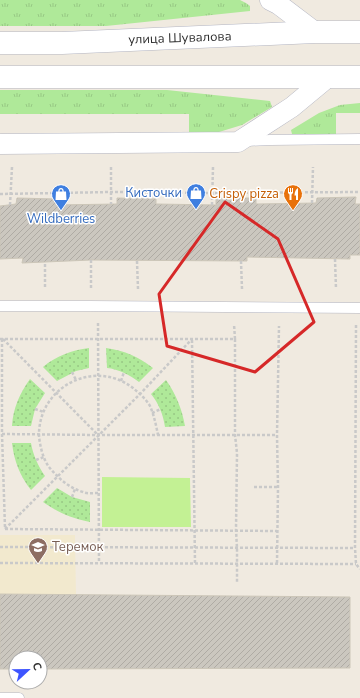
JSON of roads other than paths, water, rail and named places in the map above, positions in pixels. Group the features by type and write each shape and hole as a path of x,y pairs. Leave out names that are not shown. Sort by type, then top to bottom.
{"street":[{"path":"270,0 278,4 315,32"},
{"name":"улица Шувалова","path":"0,43 62,43 315,32 360,32"},
{"path":"0,77 360,78"},
{"path":"0,144 238,142 292,108 327,78"}],"lane":[{"path":"238,142 270,140 360,139"},
{"path":"0,306 358,308"},
{"path":"0,698 19,698"}],"place":[{"name":"Кисточки","path":"196,210"},
{"name":"Wildberries","path":"61,211"},
{"name":"Crispy pizza","path":"293,211"},
{"name":"Теремок","path":"38,564"}]}
